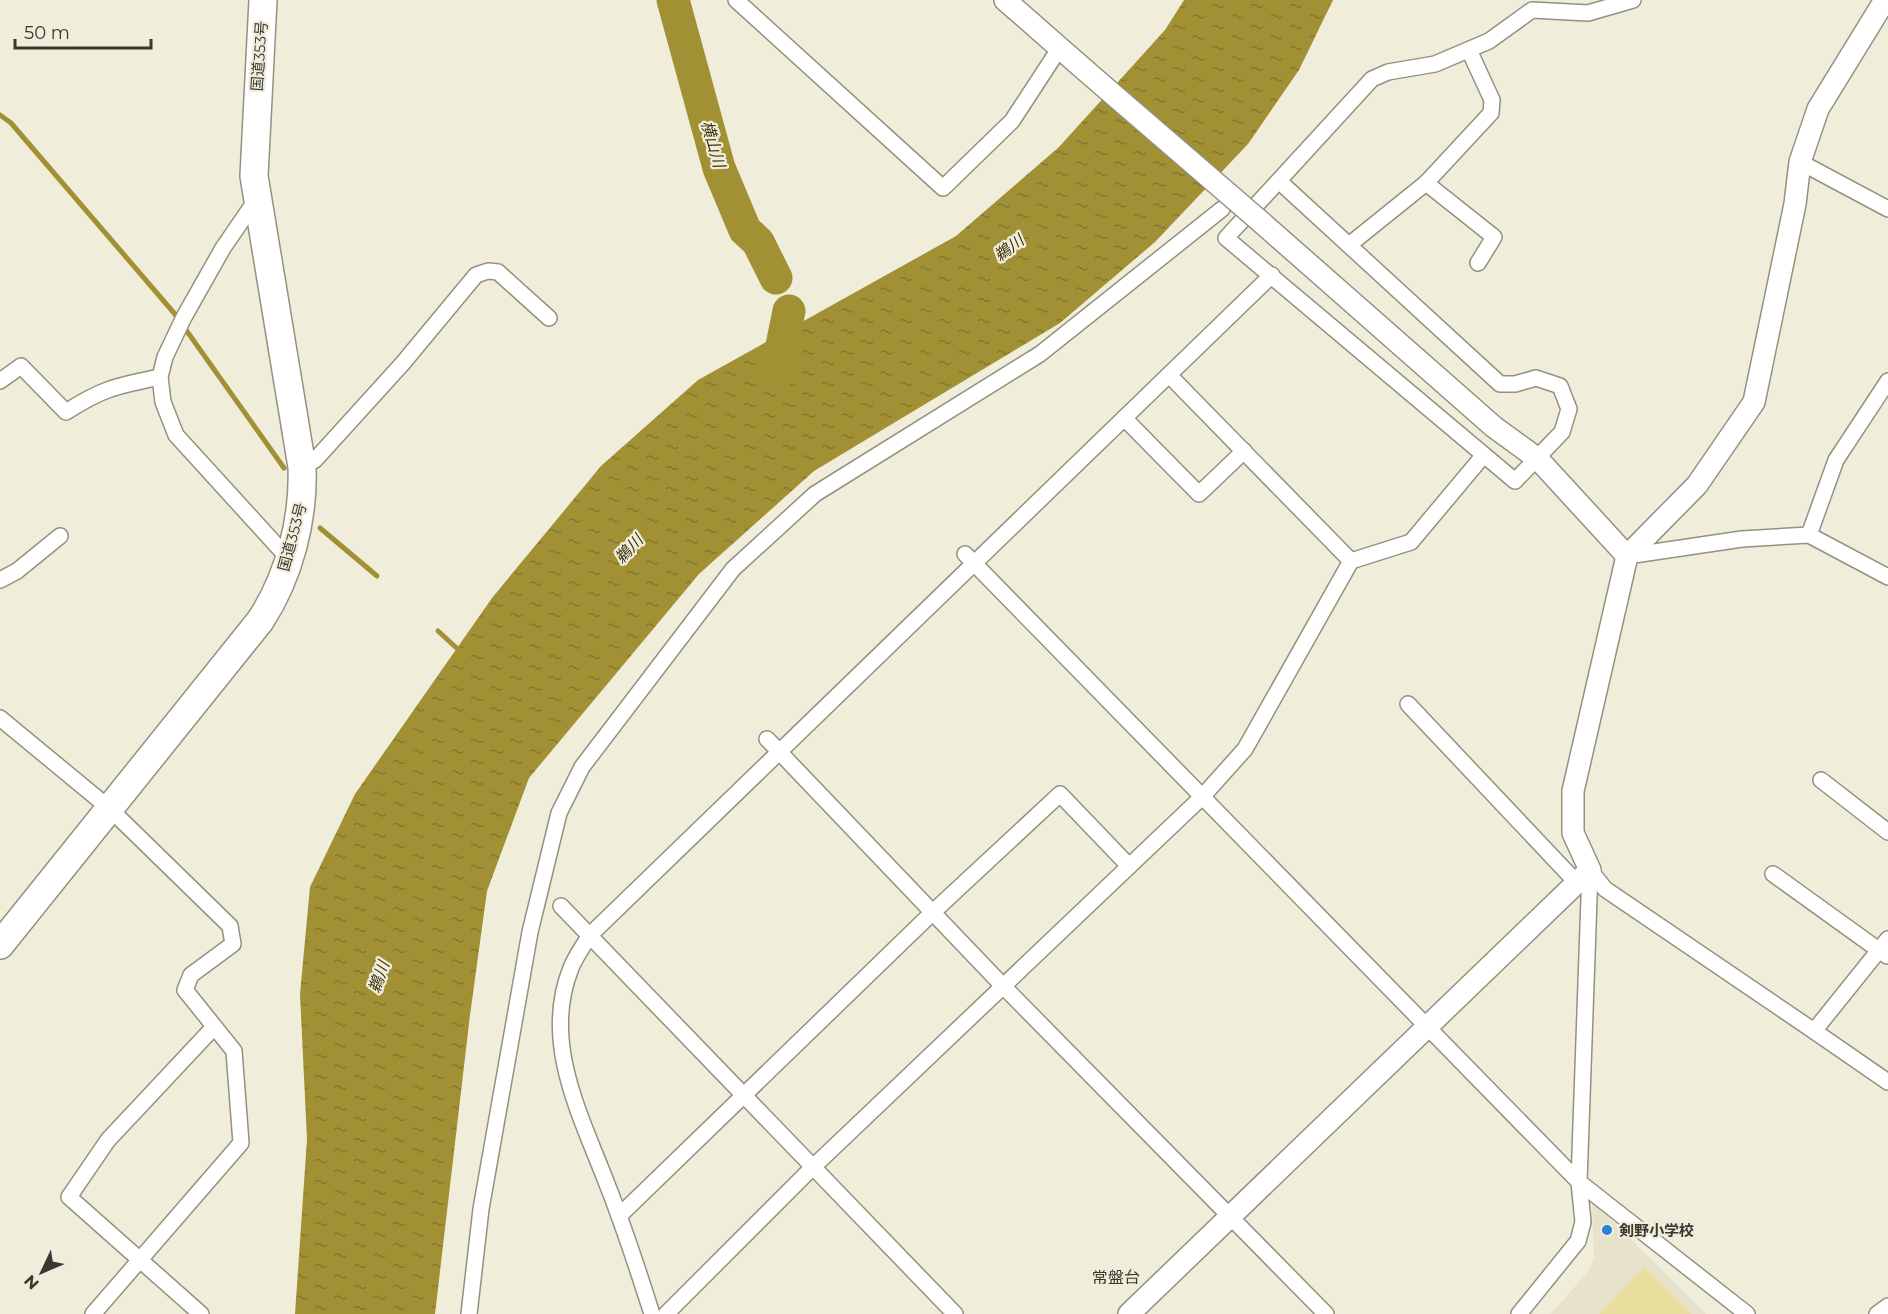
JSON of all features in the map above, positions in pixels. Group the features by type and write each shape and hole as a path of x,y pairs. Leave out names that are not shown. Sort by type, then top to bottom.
{"highway":[{"name":"国道353号","path":"0,945 260,621 277,590 301,512 303,467 258,197 253,153 263,0"}],"street":[{"path":"736,0 943,188 1012,121 1059,49"},
{"path":"1005,0 1494,427 1538,459 1627,556"},
{"path":"1280,182 1500,384 1515,384 1536,378 1560,386 1569,409 1562,432 1515,481 1226,238 1261,197 1280,182 1372,79 1388,72 1435,64 1489,41 1532,5 1588,13 1633,0"},
{"path":"1519,1314 1578,1241 1583,1222 1579,1182 1584,877 1573,833 1573,791 1627,556 1697,485 1754,402 1789,238 1800,162 1818,110 1885,0"},
{"path":"1349,245 1426,183 1491,113 1492,100 1469,50"},
{"path":"1800,162 1888,209"},
{"path":"1426,183 1494,237 1478,263"},
{"path":"258,197 223,248 181,323 160,377 163,402 176,435 288,558"},
{"path":"469,1314 481,1209 531,932 559,813 582,766 733,569 815,494 1040,354 1222,209"},
{"path":"303,467 315,460 331,443 403,363 476,275 488,271 498,272 549,318"},
{"path":"652,1314 620,1216 565,1075 560,1041 565,988 571,968 589,936 780,752 970,559 1124,418 1272,275"},
{"path":"0,381 21,366 66,412 96,392 160,377"},
{"path":"1169,375 1351,561"},
{"path":"1809,536 1836,460 1888,381"},
{"path":"1124,418 1199,494 1244,451"},
{"path":"666,1314 812,1168 1202,797 1245,749 1351,561 1411,542 1483,456"},
{"path":"0,580 17,571 60,536"},
{"path":"1627,556 1742,539 1809,536 1888,578"},
{"path":"970,559 1579,1182 1747,1314"},
{"path":"1408,704 1584,877 1888,1082"},
{"path":"0,718 109,808 230,926 233,944 191,975 185,990 234,1051 241,1143 93,1314"},
{"path":"767,739 1003,986 1232,1215 1326,1314"},
{"path":"1821,780 1888,832"},
{"path":"620,1216 933,912 1060,794 1129,866"},
{"path":"1773,874 1885,949 1814,1031"},
{"path":"1129,1314 1427,1025 1584,877"},
{"path":"561,906 955,1314"},
{"path":"201,1314 69,1197 108,1140 214,1026"},
{"path":"1877,1314 1888,1306"}],"shaded area":[{"name":"剣野小学校","path":"1592,1201 1706,1314 1551,1314 1587,1273 1594,1258"},
{"path":"1644,1267 1691,1314 1599,1314"}],"water":[{"name":"鵜川","path":"1184,0 1333,0 1299,70 1248,144 1155,242 1060,323 814,471 699,574 529,778 487,891 435,1314 295,1314 307,1139 300,994 310,887 355,794 492,598 601,466 698,380 956,236 1059,147 1165,30"}],"waterway":[{"name":"横山川","path":"673,0 719,168 745,230 758,242 776,278"},
{"path":"0,115 11,123 174,313 284,468"},
{"name":"横山川","path":"776,375 789,311"},
{"path":"320,528 377,576"},
{"path":"438,631 461,652"}],"place":[{"name":"剣野小学校","path":"1607,1230"}],"district":[{"name":"常盤台","path":"1116,1277"}]}
